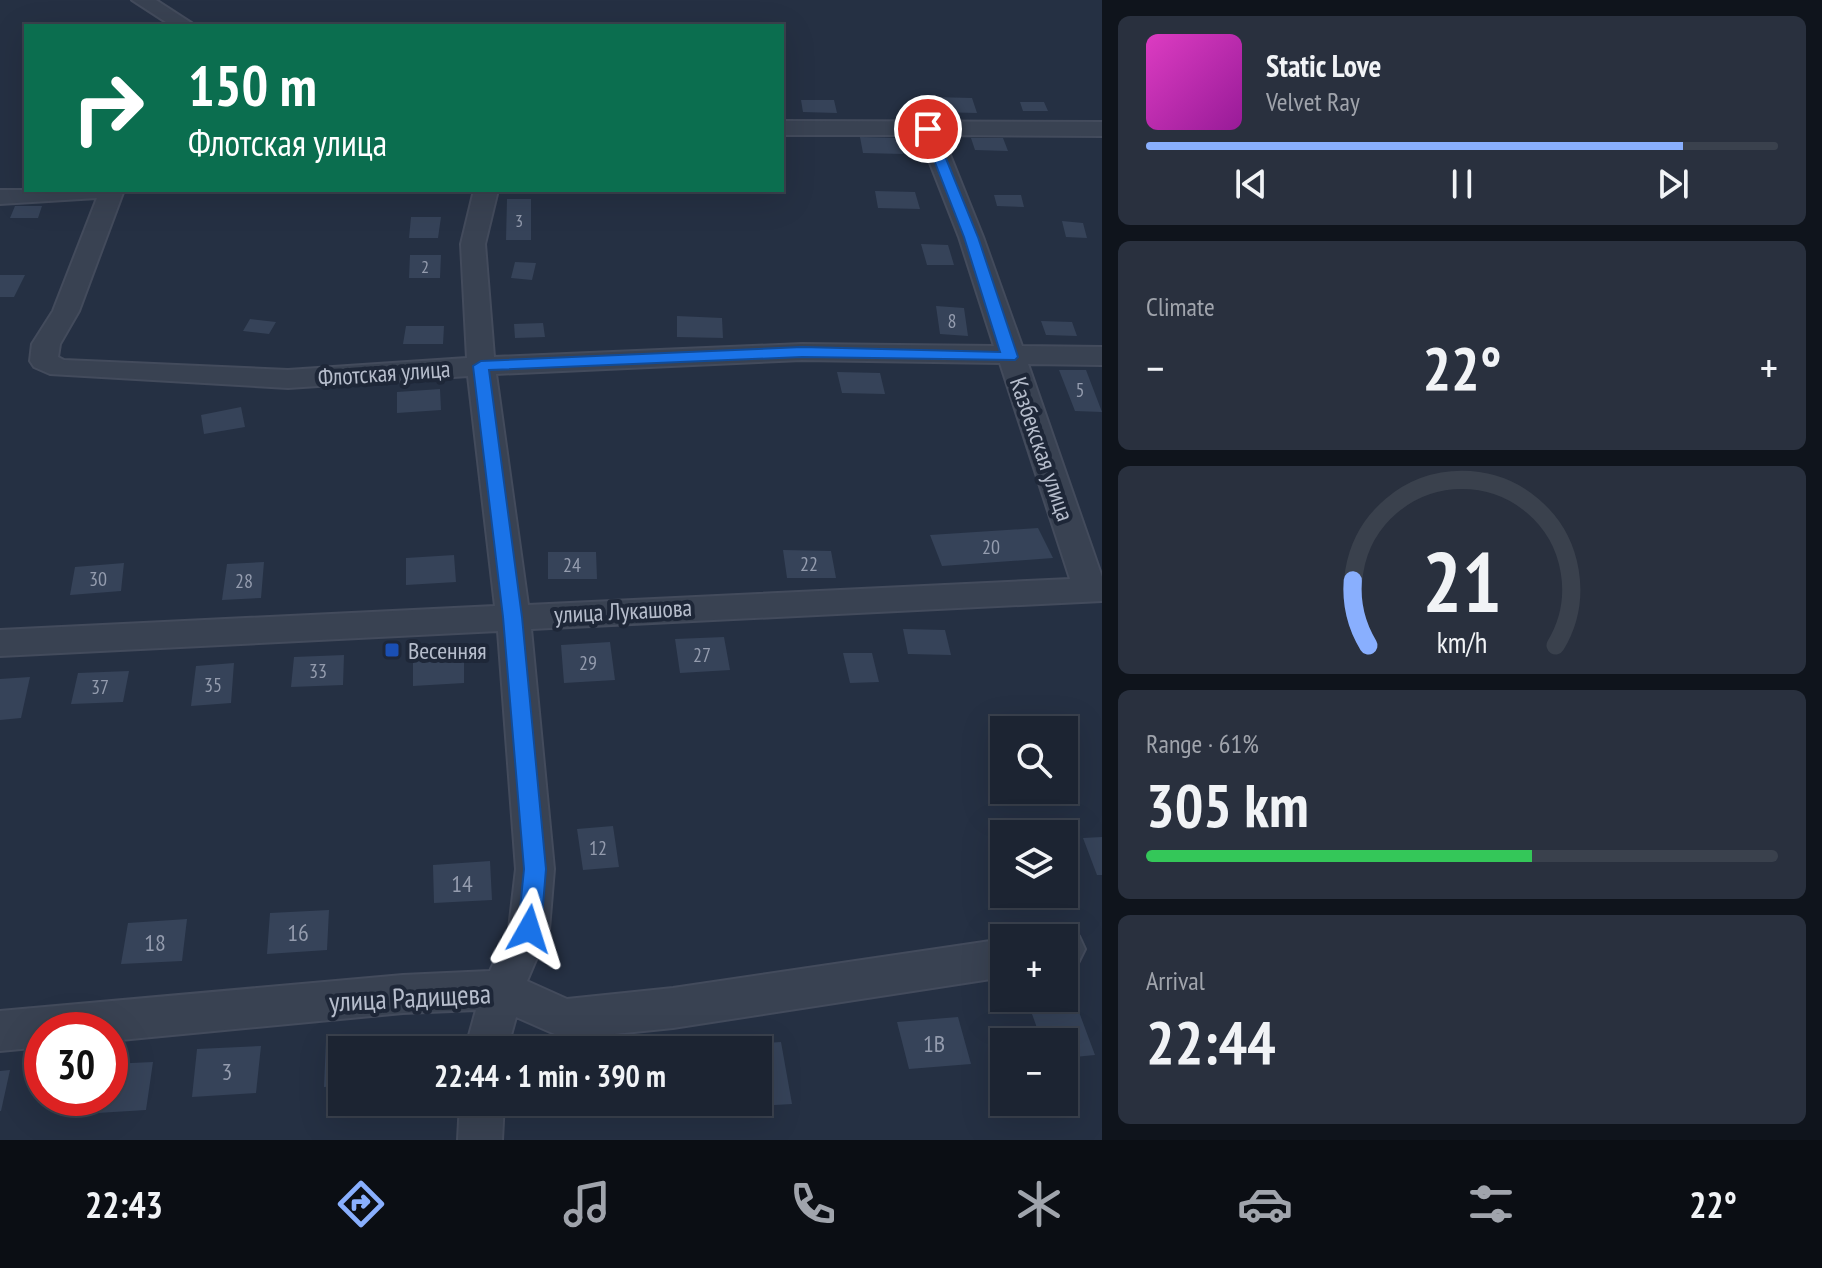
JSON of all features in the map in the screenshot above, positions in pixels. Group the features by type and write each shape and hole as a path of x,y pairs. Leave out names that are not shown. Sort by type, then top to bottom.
{"street":[{"path":"142,0 183,24"},
{"path":"784,128 1102,129"},
{"name":"Казбекская улица","path":"928,129 971,237 1010,357 1096,589"},
{"path":"0,197 79,192"},
{"name":"Флотская улица","path":"109,192 66,311 46,344 44,361 60,368 89,372 288,379 481,366 802,352 1102,356"},
{"path":"486,192 473,244 481,366 513,617 535,869 529,929 502,990 490,1036"},
{"name":"улица Лукашова","path":"0,643 1096,589"},
{"name":"улица Радищева","path":"0,1031 403,994 502,990 566,1019 673,1008 990,960"},
{"path":"480,1140 481,1116"}],"building":[{"path":"932,97 972,98 977,113 937,112"},
{"path":"801,100 834,100 837,113 803,112"},
{"path":"1020,102 1044,102 1048,111 1023,111"},
{"path":"860,137 899,138 903,154 863,153"},
{"path":"971,138 1003,138 1008,151 975,150"},
{"path":"875,191 915,192 920,209 878,208"},
{"path":"994,195 1021,195 1024,207 997,206"},
{"path":"507,199 531,199 531,240 506,240"},
{"path":"15,206 42,206 38,218 10,218"},
{"path":"411,217 441,217 438,238 409,238"},
{"path":"1062,221 1083,223 1087,238 1066,237"},
{"path":"921,244 948,245 954,265 927,265"},
{"path":"410,255 441,255 440,278 409,278"},
{"path":"515,262 536,263 532,280 511,278"},
{"path":"0,275 25,275 14,297 0,297"},
{"path":"936,306 964,308 968,336 940,334"},
{"path":"677,316 722,318 723,338 677,337"},
{"path":"250,319 276,322 269,334 243,331"},
{"path":"1041,321 1072,322 1077,336 1046,335"},
{"path":"543,323 545,337 515,338 514,324"},
{"path":"406,326 444,326 443,344 403,344"},
{"path":"1059,370 1086,370 1102,412 1075,411"},
{"path":"837,372 880,373 885,394 842,393"},
{"path":"440,389 441,410 397,413 397,392"},
{"path":"241,407 245,427 204,434 201,415"},
{"path":"1038,528 1053,558 942,566 930,535"},
{"path":"783,550 831,551 836,578 787,578"},
{"path":"548,552 596,552 597,579 548,579"},
{"path":"454,555 456,582 406,585 406,558"},
{"path":"264,562 261,598 222,600 227,564"},
{"path":"124,563 121,591 70,595 75,567"},
{"path":"903,629 945,630 951,655 908,654"},
{"path":"724,637 730,670 680,673 675,639"},
{"path":"610,642 615,680 564,683 561,645"},
{"path":"464,653 464,683 413,686 413,655"},
{"path":"843,653 872,653 879,682 850,683"},
{"path":"344,655 343,685 291,687 294,657"},
{"path":"234,663 231,703 191,706 196,666"},
{"path":"129,671 123,702 71,704 78,673"},
{"path":"30,677 21,718 0,720 0,679"},
{"path":"613,826 619,867 583,870 577,829"},
{"path":"1102,837 1102,875 1097,875 1083,838"},
{"path":"490,861 492,900 434,903 433,865"},
{"path":"329,910 327,950 267,954 270,913"},
{"path":"187,919 182,961 121,964 128,923"},
{"path":"1078,1009 1095,1055 1078,1057 1078,1028 1037,1028 1031,1012 1078,1012"},
{"path":"958,1017 971,1064 909,1069 897,1022"},
{"path":"326,1040 328,1087 324,1087"},
{"path":"781,1042 792,1104 772,1105 772,1043"},
{"path":"261,1046 256,1093 192,1097 197,1049"},
{"path":"153,1062 146,1110 128,1111 128,1063"},
{"path":"10,1070 1,1111 0,1111 0,1071"}],"place":[{"name":"Весенняя","path":"392,650"}],"route":[{"path":"529,929 535,869 513,617 481,366 802,352 1010,357 971,237 928,129"}]}
